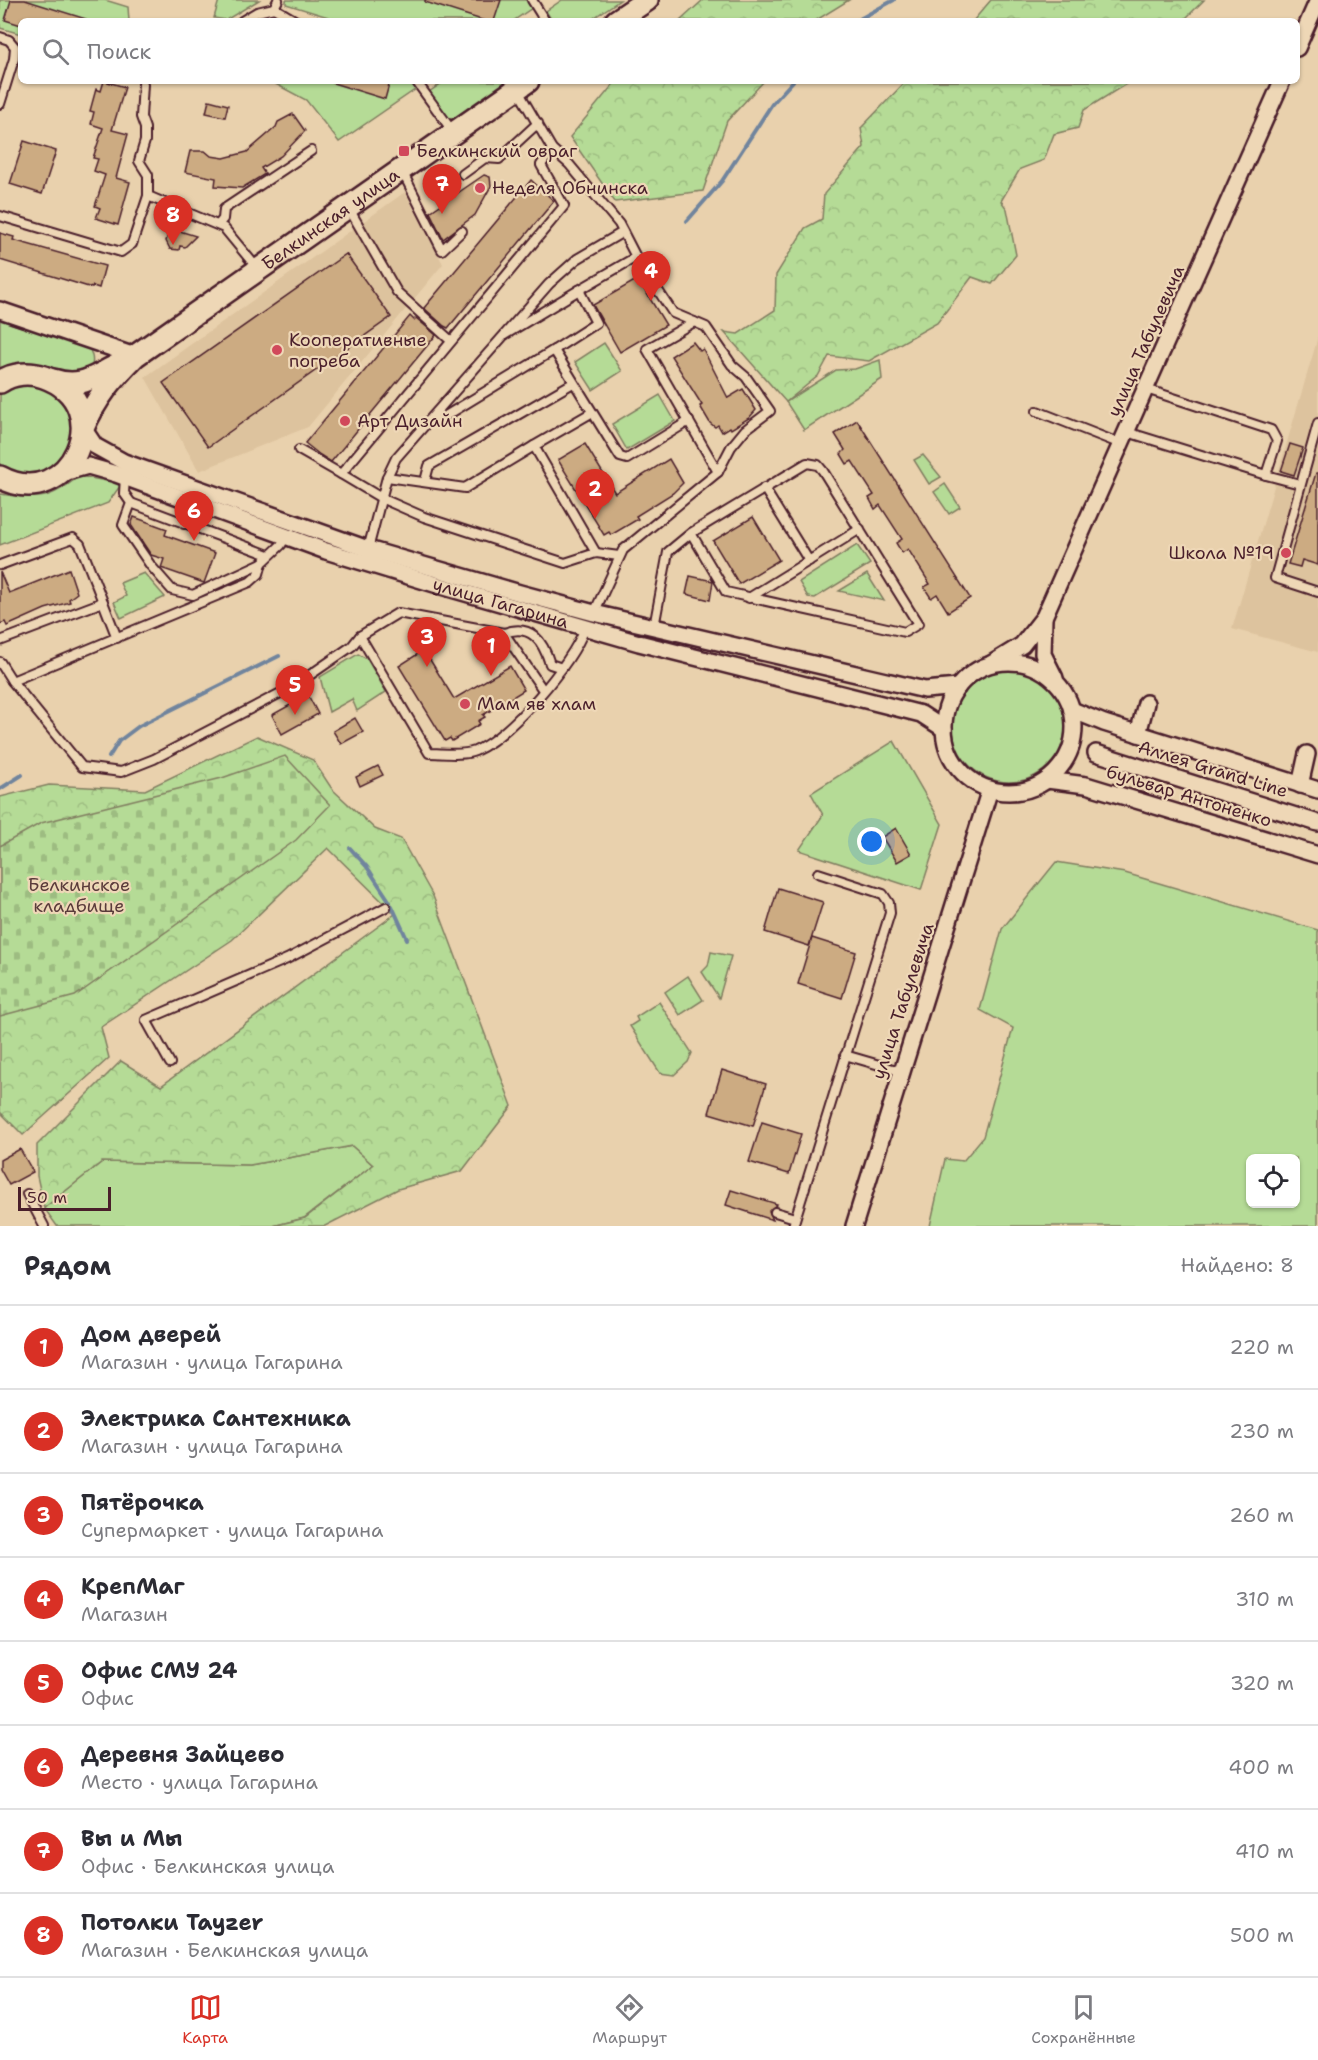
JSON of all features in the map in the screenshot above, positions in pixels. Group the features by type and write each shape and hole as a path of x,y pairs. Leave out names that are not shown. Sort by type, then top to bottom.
{"main road":[{"path":"620,18 647,0"},
{"name":"Белкинская улица","path":"2,380 21,374 38,375 69,386 82,383 135,356 523,85"},
{"name":"Белкинская улица","path":"60,474 77,454 83,428 95,401 108,382 135,356"},
{"path":"53,380 74,400 83,428"},
{"path":"6,481 33,485 60,474"}],"street":[{"path":"1300,41 1318,0"},
{"name":"улица Табулевича","path":"991,664 1022,645 1044,616 1281,84"},
{"path":"0,310 135,356"},
{"name":"улица Гагарина","path":"83,428 95,446 124,462 368,549 594,613 925,690 958,687"},
{"name":"улица Гагарина","path":"60,474 88,466 125,477 286,537 430,583 585,628 921,714 944,729"},
{"name":"улица Табулевича","path":"1044,616 1043,654 1058,683"},
{"path":"1005,662 1034,666 1058,683 1072,710 1075,729 1071,749 1061,766 1047,780 1019,791 990,789 963,772 950,752 944,729 947,706 958,687 973,673 991,664 1005,662"},
{"path":"1138,734 1146,703"},
{"path":"1072,710 1138,734 1318,790"},
{"name":"Аллея Grand Line","path":"1096,753 1318,823"},
{"path":"1300,784 1307,754"},
{"name":"бульвар Антоненко","path":"1047,780 1086,785 1318,855"},
{"name":"улица Табулевича","path":"854,1226 900,1071 990,789"}],"lane":[{"path":"274,8 278,0"},
{"path":"532,0 544,18"},
{"path":"247,18 257,12 274,8 291,18"},
{"path":"0,37 9,40 15,47 14,60 0,104"},
{"path":"0,216 121,252 132,244 148,196 148,175 139,161 145,141 145,128 141,117 142,84"},
{"path":"418,84 454,133"},
{"path":"523,85 538,123 552,149 569,164 623,232 636,258 673,313 706,327 732,365 746,377 770,411 745,430 731,447 718,472 631,541 619,556 594,613"},
{"path":"463,174 485,158 499,159 538,123"},
{"path":"340,474 564,206 541,165 552,149"},
{"path":"218,225 223,219 224,209 311,150"},
{"path":"402,170 442,250 462,231"},
{"path":"148,196 224,228 258,270"},
{"path":"348,207 396,292 450,340"},
{"path":"368,549 387,477 396,458 498,340 570,265 623,232"},
{"path":"498,340 636,258"},
{"path":"428,422 439,420 596,323 579,290"},
{"path":"694,322 647,349 718,472"},
{"path":"554,350 620,457 627,459 689,422"},
{"path":"425,481 429,466 573,383"},
{"path":"1146,389 1271,430 1277,441 1266,475"},
{"path":"1037,411 1124,438 1300,484"},
{"path":"387,477 465,488 591,413"},
{"path":"1318,423 1275,578 1318,592"},
{"path":"534,447 596,553"},
{"path":"299,450 383,499 424,517 565,563 596,553 619,556"},
{"path":"654,627 668,552 691,533 807,463 818,465 918,624 911,631 905,632 726,592 691,533"},
{"path":"125,477 124,493 131,503 269,555"},
{"path":"764,488 809,561"},
{"path":"184,524 185,499"},
{"path":"131,503 123,525 151,566 172,590 193,595 262,563 286,537"},
{"path":"749,598 860,529"},
{"path":"0,565 73,538 80,544 117,638"},
{"path":"12,681 250,582 259,574 262,563"},
{"path":"0,641 103,602"},
{"path":"0,662 12,681 82,767 121,772 154,759 294,686 352,646 360,636 398,613 504,633 514,629 533,634 543,642 550,664 561,668"},
{"path":"360,636 429,753 473,752 502,735 543,690 561,668 585,628"},
{"path":"504,633 543,690"},
{"path":"775,1212 794,1222 890,912 890,905 883,894 818,873"},
{"path":"170,1063 146,1020 287,959 386,907"},
{"path":"846,1055 900,1071"},
{"path":"27,1194 44,1226"}],"shaded area":[{"path":"405,192 443,264 308,427 199,471 145,377"},
{"name":"Школа №19","path":"1318,337 1318,652 1232,629"}],"green space":[{"path":"0,0 105,0 128,7 129,18 18,18 18,33 0,28"},
{"path":"219,0 259,0 229,18 214,18"},
{"path":"286,0 526,0 532,8 517,18 331,18 286,4"},
{"path":"562,0 620,0 593,18 550,18 546,11"},
{"path":"703,0 849,0 820,18 683,18"},
{"path":"991,0 1204,0 1186,18 976,18"},
{"path":"276,84 413,84 416,89 339,142 306,100"},
{"path":"441,84 504,84 454,118 446,118 429,92"},
{"path":"614,84 761,84 727,121 703,191 615,202 570,137"},
{"path":"903,84 1126,84 1084,110 1078,128 1054,134 1044,160 1020,169 1001,201 1007,209 1016,255 992,284 972,277 937,323 869,361 829,356 818,376 786,402 724,332 738,334 775,310 776,275 805,228 822,219 824,194 864,147 861,128"},
{"path":"0,320 89,348 93,361 88,374 65,374 37,364 26,363 0,369"},
{"path":"604,343 622,371 593,390 575,362"},
{"path":"880,360 882,379 804,430 786,402 836,370 855,369"},
{"path":"29,385 48,391 61,402 69,417 71,432 68,448 59,462 46,472 27,476 0,467 0,394 11,388"},
{"path":"660,395 675,421 627,450 612,424"},
{"path":"923,455 941,477 929,484 914,460"},
{"path":"79,476 118,483 120,486 108,503 0,545 0,494 42,497 59,490"},
{"path":"945,484 960,507 949,514 934,492"},
{"path":"857,545 870,564 815,598 808,597 799,582"},
{"path":"144,573 165,597 121,618 114,602 126,596 120,583"},
{"path":"867,574 884,601 839,591"},
{"path":"358,654 367,659 386,692 357,711 352,699 329,712 320,677"},
{"path":"1009,670 1030,674 1049,686 1061,705 1065,726 1061,747 1049,766 1030,778 1009,782 988,778 969,766 957,747 953,726 957,705 969,686 988,674"},
{"path":"257,736 313,760 332,789 375,829 401,839 433,896 512,1106 462,1171 398,1189 325,1226 273,1226 305,1218 373,1165 352,1146 250,1165 102,1162 44,1208 37,1176 37,1145 121,1061 161,1086 395,914 328,848 232,940 101,1027 109,1058 23,1135 0,1112 0,797 49,785 145,790"},
{"path":"894,741 942,824 921,890 799,850 823,815 811,793"},
{"name":"Белкинское кладбище","path":"285,756 330,805 296,840 75,996 0,1016 0,846 41,823 222,778"},
{"path":"1056,862 1125,873 1318,930 1318,1226 930,1226 945,1159 963,1161 983,1137 1013,1028 980,1010 1002,929"},
{"path":"711,952 731,956 719,998 702,972 708,966"},
{"path":"688,976 703,1000 680,1015 665,992"},
{"path":"659,1002 692,1053 688,1062 674,1075 660,1073 630,1026 638,1021 636,1017"},
{"path":"352,1146 373,1165 304,1218 273,1226 57,1226 44,1208 102,1162 250,1165"}],"building":[{"path":"11,0 25,0 83,18 18,18 18,24 5,20"},
{"path":"425,0 501,0 495,18 476,18 425,2"},
{"path":"103,84 125,87 112,130 128,134 116,178 130,182 118,225 96,218 100,208 95,206 105,175 94,171 98,159 93,158 103,128 91,124 94,112 90,111 96,89 101,91"},
{"path":"336,84 389,84 385,99"},
{"path":"209,100 228,105 225,117 206,113"},
{"path":"293,114 305,131 281,156 261,168 265,174 242,188 215,186 216,178 185,172 190,151 205,151 211,156 224,158 247,152 276,127 278,122"},
{"path":"24,141 56,151 42,194 10,184"},
{"path":"484,175 490,177 491,186 475,215 443,239 430,212"},
{"path":"531,180 554,201 448,328 444,326 424,308"},
{"path":"170,228 196,236 185,247 180,246 179,250 170,249 166,241"},
{"path":"0,233 14,237 13,240 105,266 99,288 93,286 92,288 0,260"},
{"name":"Кооперативные погреба","path":"346,254 391,317 208,447 163,383"},
{"path":"638,279 666,325 620,352 593,305"},
{"path":"410,316 414,320 416,318 436,335 331,462 305,443"},
{"path":"693,342 700,351 703,349 728,398 743,389 756,410 749,418 731,429 730,427 722,432 718,425 715,427 710,423 700,406 702,405 671,356"},
{"path":"857,420 970,598 948,612 937,594 931,598 924,587 930,584 908,549 902,553 896,543 902,539 880,505 875,509 869,498 874,495 852,461 847,464 841,454 845,450 835,434"},
{"path":"585,444 615,493 669,459 683,483 673,493 636,516 638,519 611,535 609,532 604,535 558,460"},
{"path":"1290,444 1303,448 1294,475 1281,471"},
{"path":"1316,473 1318,473 1318,565 1302,560 1300,567 1288,564"},
{"path":"134,517 167,529 165,535 215,553 204,583 161,568 164,559 151,555 131,525"},
{"path":"753,517 779,560 739,584 713,541"},
{"path":"69,569 77,593 69,599 70,602 45,609 7,626 5,622 0,624 0,572 9,593"},
{"path":"690,576 713,581 710,600 686,594"},
{"path":"424,650 454,699 510,666 524,690 483,715 485,717 478,721 480,724 452,741 450,738 445,741 399,666"},
{"path":"308,695 318,714 282,734 272,715"},
{"path":"355,718 363,732 341,744 333,731"},
{"path":"378,766 383,775 360,786 356,777"},
{"path":"896,828 911,854 897,862 882,837"},
{"path":"778,888 823,902 809,946 765,932"},
{"path":"812,938 856,952 842,998 798,984"},
{"path":"722,1070 766,1084 753,1126 709,1113"},
{"path":"762,1122 801,1134 789,1174 749,1162"},
{"path":"20,1149 33,1172 9,1185 0,1169 0,1160"},
{"path":"731,1190 777,1204 769,1211 773,1220 726,1205"}],"waterway":[{"path":"861,18 894,0"},
{"path":"687,221 722,181 772,104 790,84"},
{"path":"109,757 119,741 139,726 279,656"},
{"path":"0,789 22,775"},
{"path":"350,848 367,867 390,902"},
{"path":"392,906 407,939"}],"place":[{"name":"Белкинский овраг","path":"404,151"},
{"name":"Неделя Обнинска","path":"480,188"},
{"name":"Вы и Мы","path":"442,214"},
{"name":"Потолки Tayzer","path":"173,245"},
{"name":"КрепМаг","path":"651,301"},
{"name":"Кооперативные погреба","path":"277,350"},
{"name":"Арт Дизайн","path":"345,421"},
{"name":"Электрика Сантехника","path":"595,519"},
{"name":"Деревня Зайцево","path":"194,541"},
{"name":"Школа №19","path":"1286,553"},
{"name":"Пятёрочка","path":"427,667"},
{"name":"Дом дверей","path":"491,676"},
{"name":"Мам яв хлам","path":"465,704"},
{"name":"Офис СМУ 24","path":"295,715"}]}
